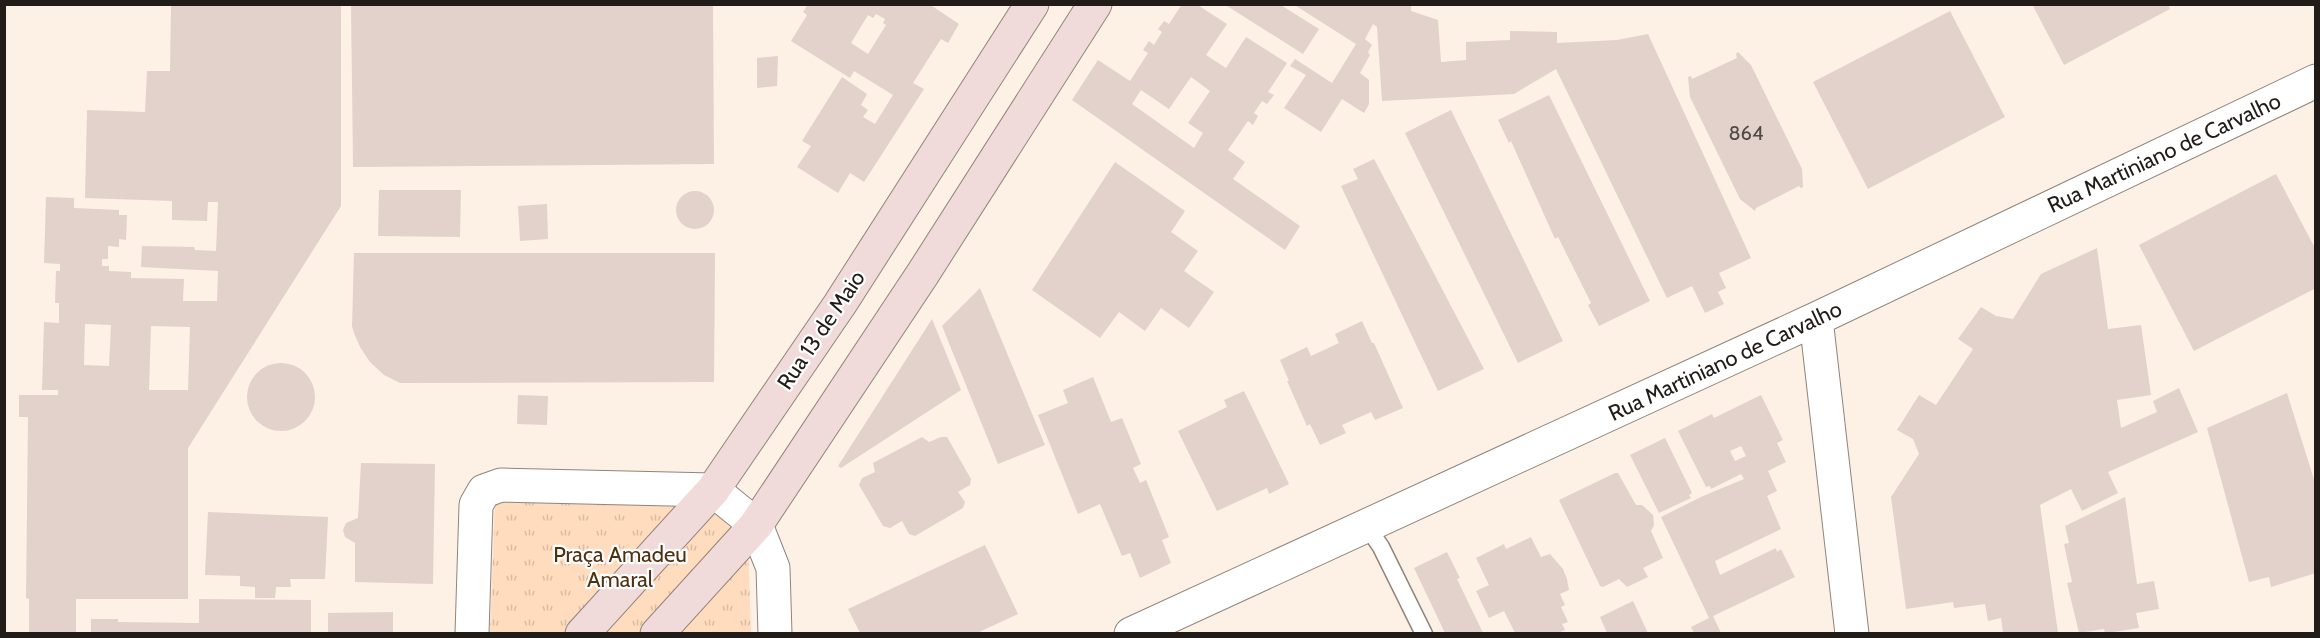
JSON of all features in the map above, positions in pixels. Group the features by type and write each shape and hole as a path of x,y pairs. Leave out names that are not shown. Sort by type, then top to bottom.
{"main road":[{"name":"Rua 13 de Maio","path":"582,633 713,490 840,304 1032,4"},
{"path":"657,633 756,525 922,275 1095,4"}],"street":[{"name":"Rua Martiniano de Carvalho","path":"1131,633 1816,319 2316,81"},
{"path":"1816,319 1852,633"},
{"path":"472,633 476,505 484,491 501,485 713,490 756,525 773,568 775,633"}],"lane":[{"path":"1366,525 1381,546 1424,633"}],"green space":[{"name":"Praça Amadeu Amaral","path":"495,500 701,501 748,543 751,633 490,634"}],"building":[{"path":"171,4 341,4 341,206 188,448 188,599 76,599 76,633 29,633 29,599 26,598 28,417 19,417 19,395 58,395 58,390 42,390 44,322 59,323 59,303 55,303 56,271 60,271 60,264 44,263 46,197 74,198 74,208 119,210 119,215 127,215 126,240 119,239 119,247 108,246 108,259 102,259 102,266 109,266 109,271 131,272 131,278 184,279 183,301 217,301 218,271 141,267 142,246 194,247 195,250 216,251 218,202 208,202 207,221 172,220 172,201 85,198 87,110 145,112 147,71 170,71","holes":["85,324 111,325 109,366 84,365","151,326 190,327 188,390 149,390"]},
{"path":"351,4 713,4 714,164 353,167"},
{"path":"808,4 929,4 959,24 948,43 941,39 913,83 924,89 864,182 850,173 838,193 797,167 811,146 802,141 842,77 867,94 861,105 868,110 863,117 875,124 893,95 854,71 850,78 791,41 807,15 803,12","holes":["876,14 885,19 883,23 886,25 868,54 851,43 868,15 873,18"]},
{"path":"1182,4 1196,4 1227,24 1206,55 1226,68 1246,37 1287,63 1268,92 1274,95 1267,104 1262,101 1254,113 1258,116 1253,125 1248,121 1228,150 1245,162 1233,179 1300,226 1285,250 1072,100 1098,60 1130,81 1148,53 1143,50 1149,41 1154,45 1162,32 1158,29 1164,21 1169,24","holes":["1191,77 1210,91 1188,123 1203,133 1194,148 1132,104 1141,90 1169,109"]},
{"path":"1224,4 1279,4 1319,29 1303,54"},
{"path":"1293,4 1411,6 1411,11 1438,20 1441,62 1466,60 1466,42 1510,40 1510,31 1557,32 1557,43 1617,40 1648,34 1751,258 1719,273 1726,288 1718,292 1724,304 1705,313 1692,286 1667,298 1556,69 1514,94 1382,101 1377,27 1373,24 1365,39 1372,45 1368,52 1370,55 1360,73 1369,80 1369,104 1364,113 1342,99 1321,132 1284,108 1306,75 1290,66 1295,59 1332,83 1356,44"},
{"path":"2032,4 2168,4 2170,9 2064,65"},
{"path":"1950,11 2005,117 1868,189 1813,82"},
{"path":"1738,52 1751,65 1802,169 1803,187 1799,186 1756,208 1755,211 1740,199 1690,97 1688,77 1691,76 1692,79 1737,58"},
{"path":"778,56 777,86 757,88 757,58"},
{"path":"1549,95 1650,301 1599,326 1588,305 1591,303 1558,237 1555,239 1511,141 1509,143 1498,120"},
{"path":"1451,110 1563,341 1518,363 1405,133"},
{"path":"1374,159 1484,369 1438,391 1341,186 1358,179 1353,169"},
{"path":"1115,162 1185,211 1171,232 1198,251 1184,271 1214,292 1189,328 1161,308 1145,331 1119,312 1100,338 1032,290"},
{"path":"2276,174 2316,250 2316,288 2194,351 2139,245"},
{"path":"379,190 461,190 460,237 378,236"},
{"path":"695,191 709,196 714,210 709,224 695,229 681,224 676,210 681,196"},
{"path":"547,204 548,239 520,241 518,206"},
{"path":"2097,248 2108,329 2141,325 2151,395 2117,400 2121,428 2157,412 2153,401 2179,388 2198,432 2108,472 2118,493 2082,511 2071,489 2040,505 2058,633 2003,633 2001,618 1988,621 1985,604 1954,608 1953,602 1906,609 1891,497 1919,454 1913,439 1897,430 1919,395 1936,405 1973,349 1958,339 1981,307 1996,316 2013,319 2041,274"},
{"path":"354,253 715,253 714,382 400,383 384,375 370,362 354,333 352,326"},
{"path":"980,288 1045,445 998,464 942,326"},
{"path":"932,319 961,390 841,468 838,466"},
{"path":"1362,321 1403,408 1375,420 1371,412 1342,425 1346,433 1320,445 1310,424 1307,426 1280,360 1307,347 1311,356 1339,343 1335,334"},
{"path":"281,363 294,366 305,373 312,384 315,397 312,410 305,421 294,428 281,431 268,428 257,421 250,410 247,397 250,384 257,373 268,366"},
{"path":"1093,377 1111,422 1122,418 1141,464 1133,468 1140,483 1146,480 1169,537 1162,540 1171,563 1140,578 1130,553 1122,556 1100,504 1078,514 1038,415 1068,403 1063,390"},
{"path":"1244,391 1289,484 1269,494 1267,488 1217,511 1178,431 1227,407 1224,400"},
{"path":"2287,393 2316,486 2316,573 2271,587 2269,577 2249,582 2207,428"},
{"path":"518,395 548,396 547,425 517,424"},
{"path":"1761,395 1783,440 1777,443 1786,462 1768,471 1777,491 1767,496 1781,529 1715,561 1720,575 1776,548 1777,552 1781,549 1795,577 1713,616 1721,633 1694,633 1691,627 1709,618 1661,517 1744,479 1741,474 1711,489 1710,486 1706,487 1678,431 1712,414 1714,418","holes":["1741,446 1746,456 1735,461 1730,451"]},
{"path":"922,437 929,442 947,437 971,479 970,485 958,492 965,502 963,508 915,536 909,534 902,521 890,528 883,526 859,485 862,478 875,472 873,463"},
{"path":"1665,438 1692,493 1689,495 1691,498 1659,513 1630,455"},
{"path":"361,463 435,464 433,584 355,582 355,543 345,537 343,530 346,523 358,518"},
{"path":"1618,473 1636,505 1642,505 1653,515 1654,525 1651,531 1663,558 1643,568 1648,577 1627,587 1619,579 1603,587 1600,586 1559,500"},
{"path":"2125,497 2137,584 2154,581 2159,609 2136,613 2139,628 2107,633 2104,629 2079,633 2067,583 2072,582 2064,544 2069,543 2065,526"},
{"path":"208,512 328,517 325,579 290,579 291,587 276,587 275,598 255,598 255,587 240,586 240,576 205,575"},
{"path":"1531,537 1541,557 1550,554 1563,569 1567,579 1569,590 1560,594 1565,605 1561,607 1568,622 1562,624 1565,630 1558,633 1515,633 1504,611 1489,618 1476,591 1489,585 1476,558 1504,544 1506,549"},
{"path":"985,545 1018,614 977,633 860,633 848,609"},
{"path":"1447,552 1460,578 1457,579 1483,633 1445,633 1414,568"},
{"path":"199,599 311,600 311,633 91,633 91,619 118,619 118,622 199,623"},
{"path":"1633,601 1648,633 1607,633 1600,617"},
{"path":"393,612 393,633 328,633 328,613"}]}
